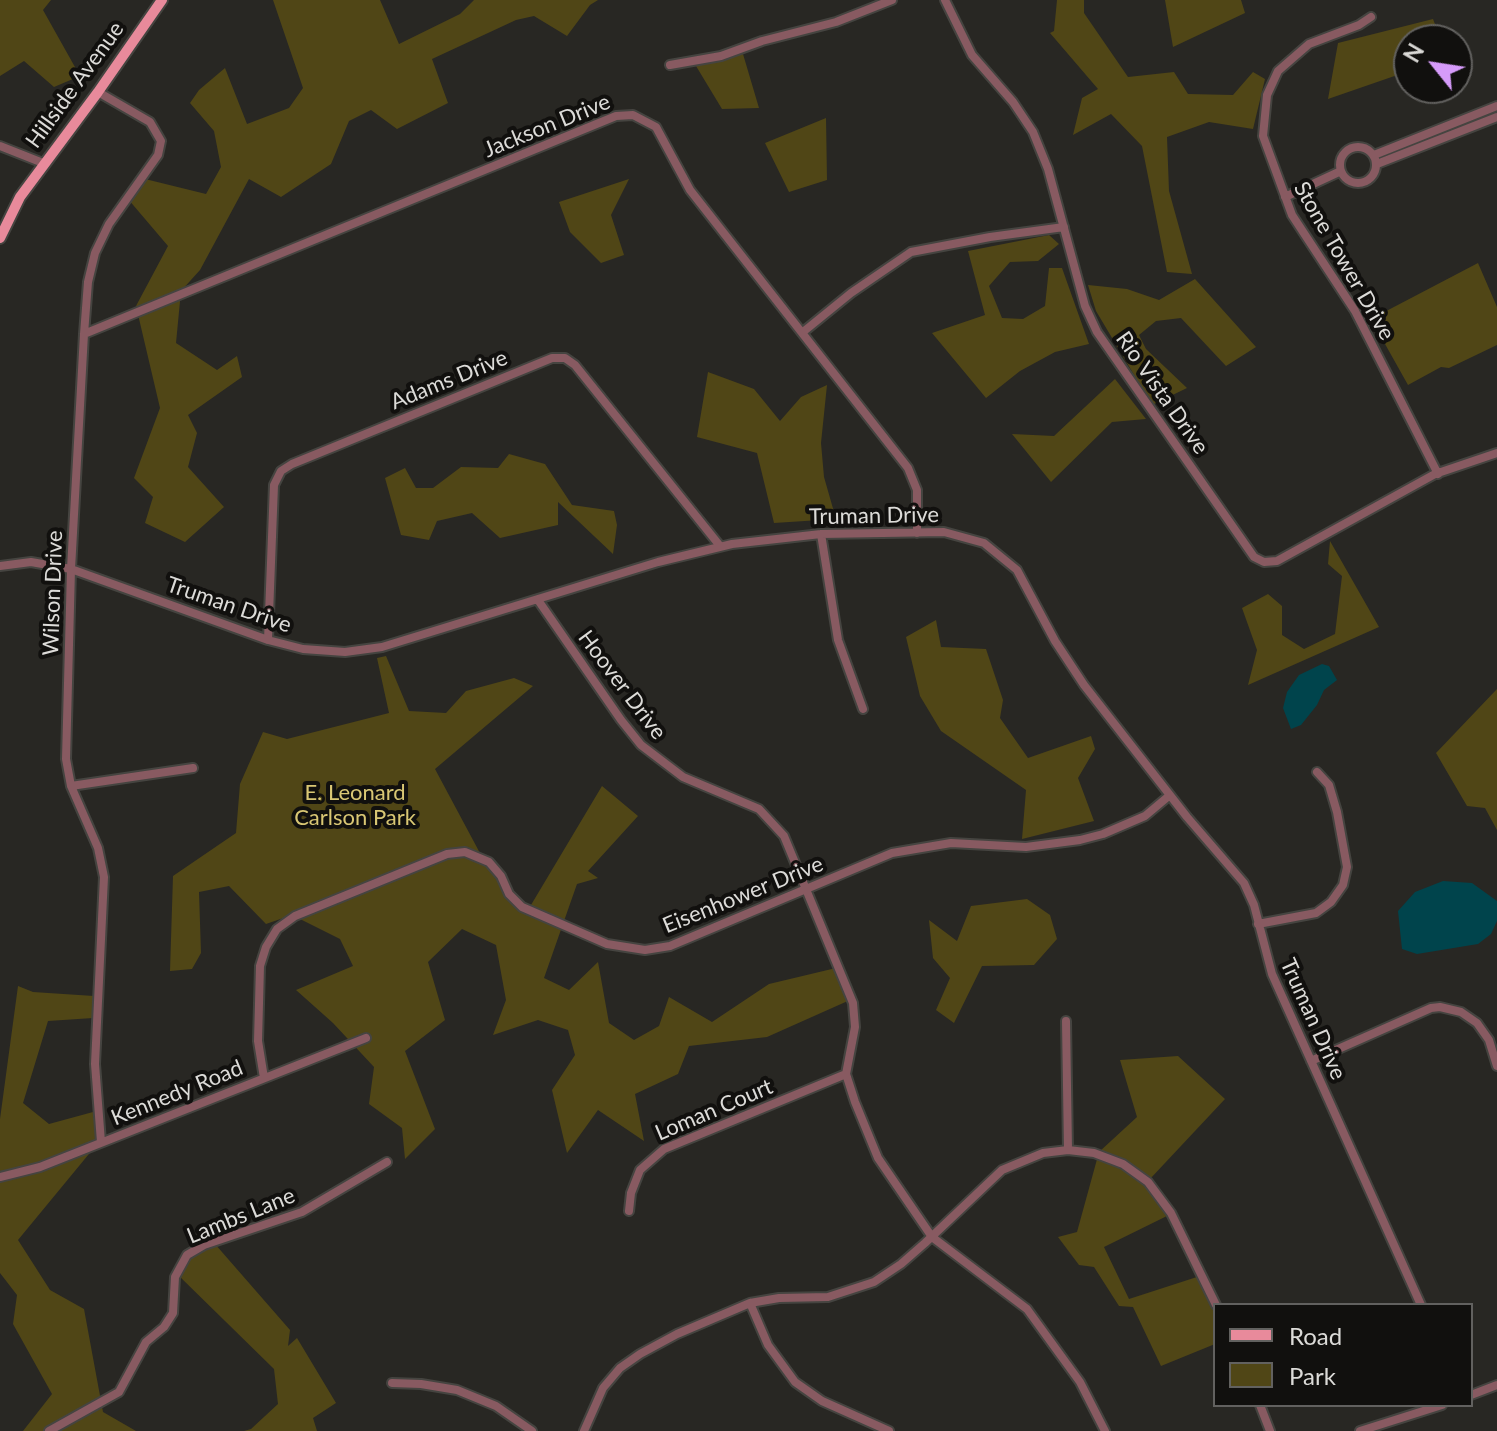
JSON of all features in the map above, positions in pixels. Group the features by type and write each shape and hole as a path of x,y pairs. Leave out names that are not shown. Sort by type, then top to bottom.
{"main road":[{"name":"Hillside Avenue","path":"0,238 20,197 43,163 98,92 162,0"}],"street":[{"path":"670,65 721,56 762,41 836,22 892,0"},
{"name":"Rio Vista Drive","path":"945,0 972,55 1013,102 1033,132 1045,160 1085,306 1097,332 1258,560 1277,561 1438,474 1497,453"},
{"name":"Stone Tower Drive","path":"1371,17 1359,25 1309,44 1287,61 1273,81 1264,108 1263,136 1285,197 1303,235 1355,311 1438,474"},
{"name":"Wilson Drive","path":"98,92 150,122 159,134 161,148 100,239 88,282 84,334 71,569 66,743 71,786 98,848 104,877 95,1064 101,1142"},
{"path":"1375,159 1497,106"},
{"name":"Jackson Drive","path":"84,334 625,114 642,117 656,127 690,190 908,468 917,490 917,533"},
{"path":"1375,159 1497,117"},
{"path":"0,146 43,163"},
{"path":"1364,147 1375,159 1374,175 1359,183 1348,180 1341,171 1341,159 1348,150 1364,147"},
{"path":"1285,197 1341,171"},
{"path":"803,332 911,252 1064,227"},
{"name":"Adams Drive","path":"268,640 274,485 281,471 552,358 565,358 575,365 720,546"},
{"name":"Truman Drive","path":"0,566 31,562 71,569 268,640 322,651 363,650 382,647 658,562 720,546 821,534 944,532 972,538 1007,559 1025,581 1069,663 1170,795 1244,883 1254,905 1272,974 1420,1303"},
{"path":"821,534 838,640 863,709"},
{"name":"Hoover Drive","path":"538,600 641,745 683,777 747,802 769,817 784,836 853,1003 855,1027 846,1074"},
{"path":"71,786 193,768"},
{"path":"1258,924 1306,916 1331,902 1343,885 1342,840 1329,785 1317,772"},
{"name":"Eisenhower Drive","path":"264,1078 258,1041 260,966 271,937 295,916 447,854 465,852 482,857 496,869 509,894 522,907 607,944 632,950 670,946 876,858 913,848 951,843 1026,847 1080,840 1145,816 1170,795"},
{"path":"1311,1061 1431,1008 1440,1007 1461,1012 1477,1023 1489,1040 1497,1066"},
{"path":"1066,1021 1068,1150"},
{"name":"Kennedy Road","path":"0,1177 40,1167 366,1038"},
{"path":"846,1074 882,1165 932,1237 1027,1309 1080,1382 1105,1431"},
{"name":"Loman Court","path":"629,1211 631,1193 640,1170 664,1149 846,1074"},
{"path":"584,1431 603,1388 630,1360 677,1334 750,1303 779,1298 828,1297 859,1288 888,1273 932,1237 1002,1170 1029,1157 1068,1150 1110,1158 1148,1182 1171,1213 1215,1303"},
{"name":"Lambs Lane","path":"49,1431 119,1392 146,1342 164,1327 173,1313 175,1277 187,1255 204,1245 317,1205 387,1162"},
{"path":"750,1303 768,1345 795,1382 822,1401 889,1431"},
{"path":"392,1383 457,1390 496,1406 532,1431"},
{"path":"1473,1394 1497,1385"},
{"path":"1261,1407 1270,1431"},
{"path":"1360,1431 1436,1407"}],"green space":[{"path":"0,0 51,0 43,10 80,76 54,87 24,61 0,76"},
{"path":"273,0 380,0 399,44 460,14 474,0 598,0 590,5 567,36 534,16 516,20 432,59 448,103 397,129 371,110 349,121 331,164 281,197 249,179 200,270 181,291 176,343 217,370 237,356 242,377 188,415 197,433 188,467 224,507 185,542 145,523 153,497 134,478 160,408 136,306 168,246 128,199 141,178 206,194 221,167 214,131 190,103 199,90 225,68 247,124 289,108 303,88"},
{"path":"1057,0 1084,0 1084,13 1128,77 1174,72 1188,94 1233,95 1253,72 1265,79 1253,129 1209,122 1167,137 1169,191 1192,274 1167,272 1142,146 1111,114 1073,135 1082,98 1098,89 1050,33 1054,31"},
{"path":"1165,0 1241,0 1245,13 1173,47"},
{"path":"1433,19 1435,24 1413,24"},
{"path":"1393,29 1393,77 1328,99 1338,43"},
{"path":"743,54 759,108 722,109 696,66"},
{"path":"826,118 827,180 789,192 765,143"},
{"path":"629,179 611,215 624,255 601,263 570,232 559,202"},
{"path":"1049,235 1059,244 1038,261 1010,262 989,286 1002,318 1023,319 1045,306 1049,268 1062,268 1089,344 1055,352 1020,371 986,398 932,333 985,315 968,251"},
{"path":"1478,263 1497,307 1497,345 1449,368 1441,367 1408,385 1371,319"},
{"path":"1195,279 1256,347 1226,366 1181,318 1156,321 1139,335 1146,349 1187,388 1152,405 1096,311 1088,285 1127,289 1159,300"},
{"path":"708,372 754,389 780,421 801,397 827,385 821,443 824,477 836,519 774,523 757,453 697,437"},
{"path":"1115,379 1146,419 1112,422 1051,482 1012,434 1054,436"},
{"path":"509,454 545,464 572,505 614,511 617,525 613,554 558,502 558,525 500,538 472,513 437,521 429,540 401,535 385,478 405,468 416,488 433,488 461,467 498,468"},
{"path":"1330,541 1379,627 1248,685 1257,650 1242,608 1268,594 1282,606 1282,635 1304,649 1335,634 1342,576 1328,564"},
{"path":"936,620 941,647 986,649 1003,700 1000,718 1028,758 1091,736 1095,749 1078,778 1094,821 1022,839 1026,790 941,731 920,696 906,637"},
{"name":"E. Leonard Carlson Park","path":"386,656 409,711 446,713 466,691 514,678 533,686 435,769 481,855 528,910 602,786 638,816 588,871 598,878 577,884 544,978 569,990 598,962 609,1023 634,1040 659,1026 669,997 712,1022 769,984 836,968 850,1000 767,1037 689,1046 678,1074 635,1094 644,1141 598,1110 567,1153 552,1090 575,1055 568,1030 538,1020 493,1035 506,1000 496,945 462,929 428,962 445,1020 405,1051 435,1129 405,1159 402,1128 369,1104 374,1067 333,1023 296,990 353,966 340,939 292,915 266,924 229,886 199,892 201,953 192,969 170,971 173,876 236,833 240,784 263,732 287,739 389,713 377,658"},
{"path":"1497,689 1497,830 1485,808 1467,806 1436,753"},
{"path":"1027,899 1050,915 1057,939 1034,965 982,966 954,1023 936,1010 950,978 933,958 929,920 957,941 971,906"},
{"path":"18,986 33,992 94,996 93,1018 48,1021 23,1103 49,1124 93,1112 98,1143 18,1240 50,1290 84,1309 103,1412 136,1431 23,1431 52,1394 13,1324 17,1295 0,1273 0,1119"},
{"path":"1178,1056 1225,1099 1150,1179 1171,1214 1104,1247 1129,1299 1200,1276 1213,1304 1213,1345 1161,1366 1133,1307 1119,1306 1094,1267 1079,1265 1058,1237 1077,1232 1099,1152 1137,1117 1120,1060"},
{"path":"215,1244 290,1330 288,1346 297,1338 336,1403 313,1418 317,1431 244,1431 251,1429 278,1404 274,1369 176,1273 188,1253"}],"water":[{"path":"1322,664 1329,666 1337,680 1324,690 1301,725 1291,729 1283,708 1287,692 1299,675"},
{"path":"1443,881 1472,883 1497,901 1497,921 1491,934 1478,944 1417,954 1402,949 1398,911 1415,892"}]}
